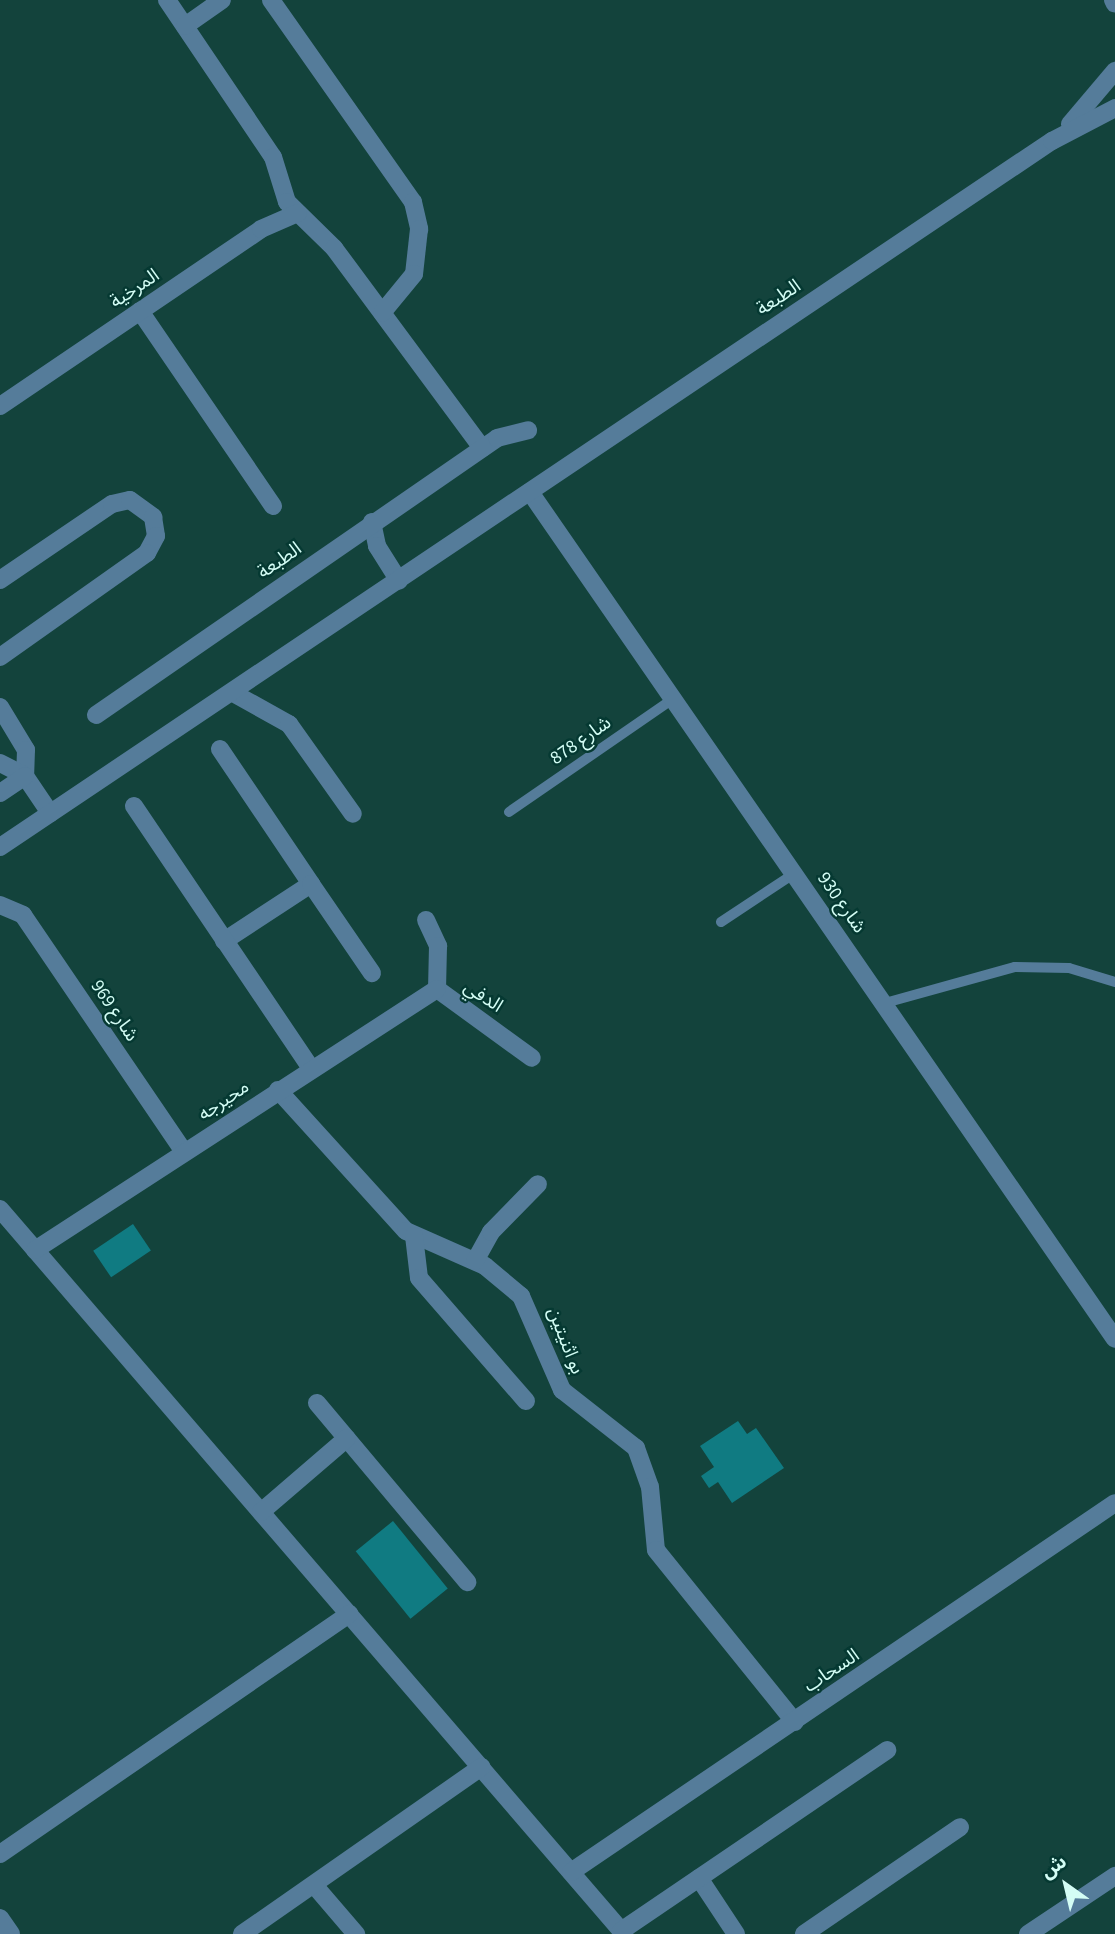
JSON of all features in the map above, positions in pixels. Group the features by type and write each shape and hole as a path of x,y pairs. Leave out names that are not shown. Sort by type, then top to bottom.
{"street":[{"path":"167,0 273,157 283,195 298,213 326,238 482,448"},
{"path":"185,26 222,0"},
{"path":"271,0 413,202 419,229 414,274 382,313"},
{"path":"1052,141 1115,71"},
{"path":"1052,141 1115,108"},
{"name":"الطبعة","path":"0,847 1052,141"},
{"name":"المرخية","path":"0,406 261,229 298,213"},
{"path":"140,311 273,506"},
{"name":"الطبعة","path":"96,715 504,433 528,429"},
{"name":"شارع 930","path":"530,492 886,1003 1115,1339"},
{"path":"0,580 111,504 130,500 153,517 156,536 147,553 0,657"},
{"path":"372,522 377,546 399,581"},
{"path":"233,693 289,724 353,814"},
{"path":"0,707 26,750 25,776"},
{"path":"220,749 372,974"},
{"path":"0,763 25,776 50,813"},
{"path":"0,793 25,776"},
{"path":"134,806 312,1069"},
{"path":"224,941 311,884"},
{"name":"شارع 969","path":"0,905 23,915 184,1152"},
{"name":"الدفي","path":"426,920 439,946 437,989 532,1058"},
{"name":"محيرجه","path":"35,1250 437,989"},
{"name":"بو اثنيتين","path":"278,1090 414,1236 475,1261 529,1306 571,1401 636,1448 650,1487 656,1550 795,1722"},
{"path":"475,1261 491,1233 538,1184"},
{"path":"0,1209 623,1932 887,1750"},
{"path":"414,1236 419,1278 526,1401"},
{"path":"317,1403 467,1582"},
{"path":"261,1512 346,1438"},
{"name":"السحاب","path":"571,1872 1115,1503"},
{"path":"0,1854 349,1614"},
{"path":"242,1934 481,1768"},
{"path":"804,1934 960,1827"},
{"path":"1028,1934 1115,1876"},
{"path":"699,1878 736,1934"},
{"path":"314,1885 356,1934"},
{"path":"0,1918 10,1934"}],"lane":[{"name":"شارع 878","path":"509,812 674,698"},
{"path":"721,922 795,873"},
{"path":"886,1003 1015,967 1069,968 1115,982"}],"building":[{"path":"133,1224 151,1251 111,1277 93,1251"},
{"path":"738,1421 747,1434 756,1428 784,1468 732,1503 718,1482 709,1488 701,1476 714,1467 700,1446"},
{"path":"393,1521 448,1589 410,1619 356,1551"}]}
